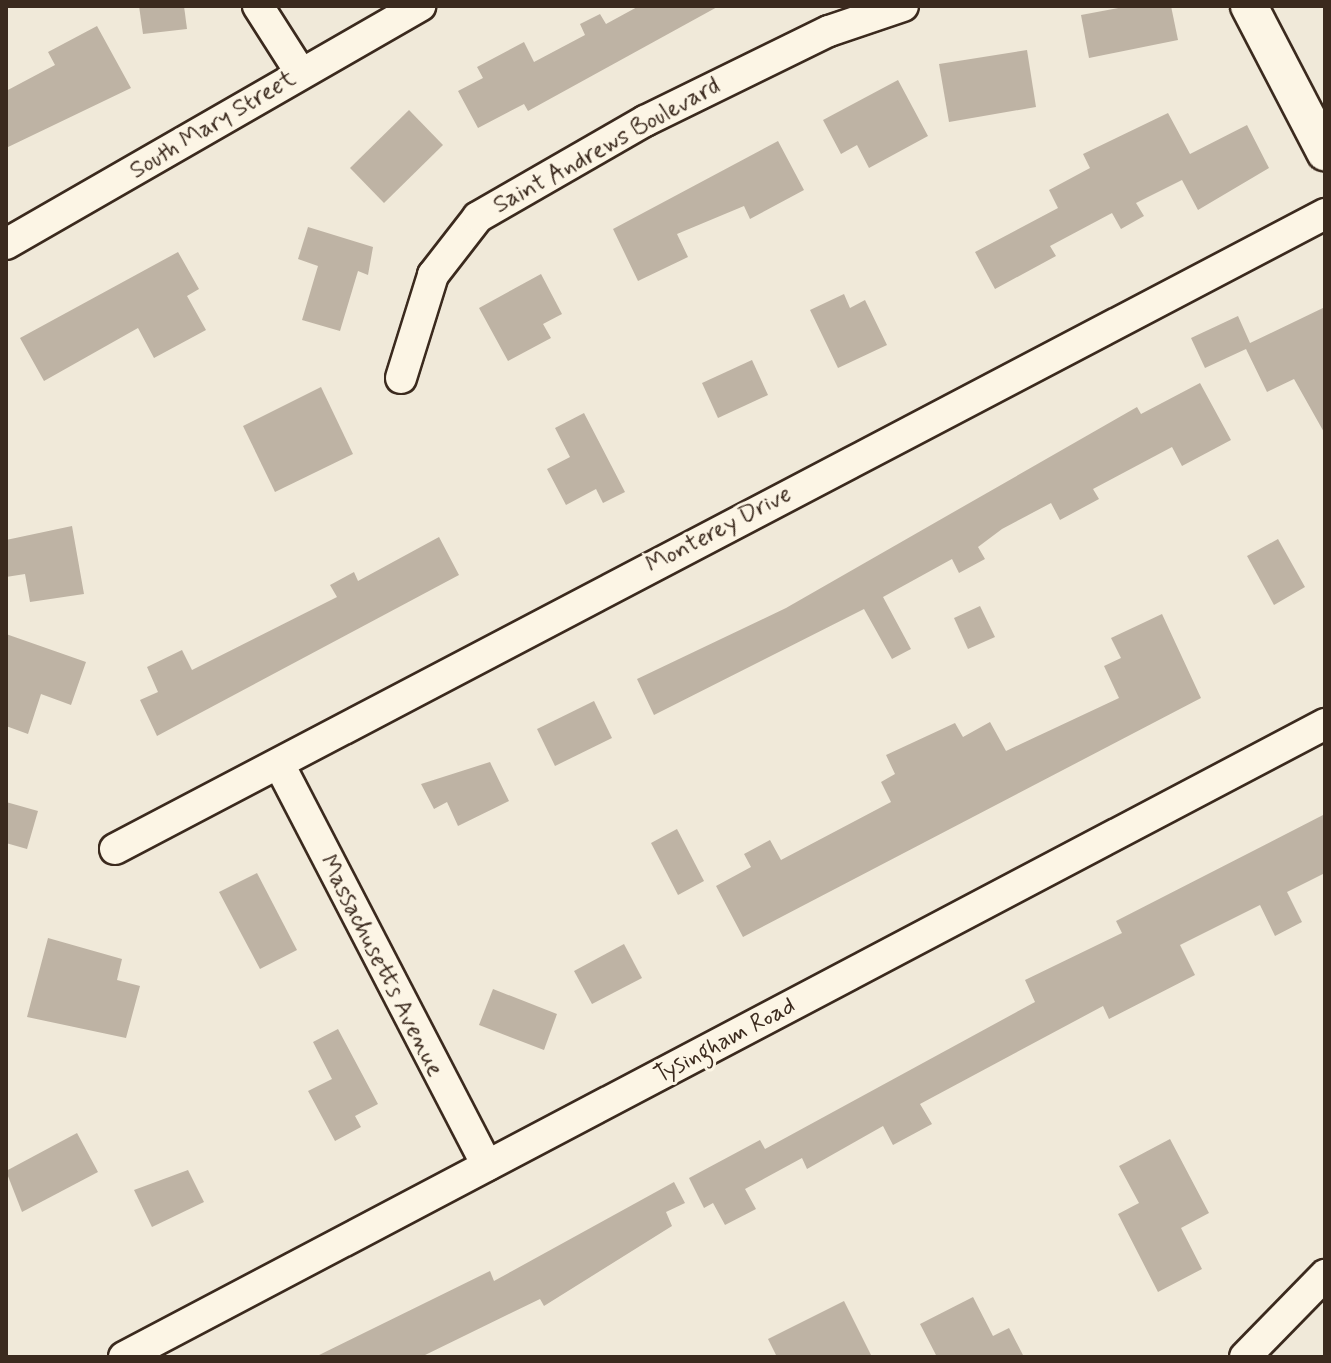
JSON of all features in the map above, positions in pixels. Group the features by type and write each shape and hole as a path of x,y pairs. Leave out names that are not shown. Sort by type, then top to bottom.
{"street":[{"path":"258,6 300,72"},
{"name":"South Mary Street","path":"6,244 300,72 420,6"},
{"name":"Saint Andrews Boulevard","path":"401,378 433,275 478,217 645,121 829,31 903,6"},
{"path":"1249,6 1325,152"},
{"name":"Monterey Drive","path":"115,849 1325,214"},
{"name":"Tysingham Road","path":"124,1357 1325,724"},
{"name":"Massachusetts Avenue","path":"279,764 487,1165"},
{"path":"1245,1357 1325,1275"}],"building":[{"path":"139,6 184,6 187,29 143,34"},
{"path":"639,6 719,6 528,111 524,104 478,128 458,91 483,78 477,67 524,42 534,62 585,35 580,24 600,14 606,24"},
{"path":"1129,6 1171,6 1178,40 1089,58 1081,15"},
{"path":"97,26 131,88 6,148 6,91 55,65 48,52"},
{"path":"1027,50 1036,107 949,122 939,64"},
{"path":"898,80 928,136 869,168 857,145 841,154 823,120"},
{"path":"409,110 443,145 384,203 350,168"},
{"path":"1168,113 1190,154 1247,125 1269,168 1198,210 1182,180 1136,203 1144,216 1121,229 1112,213 1050,246 1056,256 995,289 975,252 1058,208 1049,190 1090,168 1083,154"},
{"path":"778,141 804,190 750,219 744,206 677,234 688,257 638,281 613,229"},
{"path":"308,227 373,247 368,275 358,271 340,331 302,320 318,266 298,259"},
{"path":"178,252 199,289 187,296 206,330 154,358 138,328 44,381 20,338"},
{"path":"541,274 562,314 543,324 551,338 508,361 479,308"},
{"path":"844,294 850,308 865,300 887,345 838,368 810,310"},
{"path":"1325,307 1325,434 1294,379 1267,392 1246,349 1205,368 1191,338 1238,316 1250,343"},
{"path":"752,360 768,395 718,418 702,383"},
{"path":"1200,383 1231,440 1182,466 1172,447 1093,489 1099,499 1060,520 1051,503 1002,529 978,547 985,559 959,573 952,559 883,597 911,649 892,659 864,609 654,715 637,679 786,608 1137,407 1141,414"},
{"path":"321,387 353,454 275,492 243,426"},
{"path":"584,413 625,492 603,503 596,489 566,505 547,469 570,457 555,428"},
{"path":"72,526 84,594 30,602 25,574 6,577 6,540"},
{"path":"439,537 459,575 157,736 140,700 158,692 147,667 182,650 192,670 337,597 330,585 354,572 358,581"},
{"path":"1278,539 1305,587 1274,605 1247,556"},
{"path":"980,606 995,637 968,649 954,618"},
{"path":"1162,614 1201,698 743,937 716,886 751,867 744,854 770,840 781,860 891,802 881,782 895,774 886,755 955,723 963,737 990,722 1006,751 1119,698 1104,666 1121,658 1111,638"},
{"path":"6,634 86,662 71,705 41,694 28,734 6,726"},
{"path":"594,701 612,738 555,766 537,729"},
{"path":"490,762 509,801 458,826 447,802 434,809 421,784"},
{"path":"6,802 38,811 27,849 6,843"},
{"path":"1325,814 1325,873 1287,892 1302,922 1275,936 1260,905 1180,945 1195,975 1109,1019 1103,1006 920,1104 932,1124 893,1145 883,1126 807,1169 802,1158 745,1189 756,1209 725,1225 713,1203 704,1208 689,1178 760,1140 765,1149 1035,1002 1025,980 1122,933 1116,921"},
{"path":"677,829 704,881 678,895 651,843"},
{"path":"257,873 297,950 260,969 219,892"},
{"path":"48,938 122,959 117,980 140,986 126,1038 27,1017"},
{"path":"624,944 642,978 592,1004 574,971"},
{"path":"493,989 557,1014 544,1050 479,1025"},
{"path":"338,1029 378,1104 355,1116 361,1127 335,1141 308,1091 332,1079 313,1042"},
{"path":"77,1133 98,1172 22,1212 6,1171"},
{"path":"1170,1139 1209,1213 1181,1228 1202,1269 1158,1292 1118,1214 1139,1203 1119,1166"},
{"path":"188,1170 204,1202 152,1227 134,1190"},
{"path":"674,1182 685,1203 666,1212 672,1226 544,1306 540,1299 421,1357 315,1357 490,1271 494,1281"},
{"path":"973,1297 993,1336 1009,1328 1024,1357 937,1357 920,1324"},
{"path":"844,1301 872,1357 777,1357 768,1339"}]}
